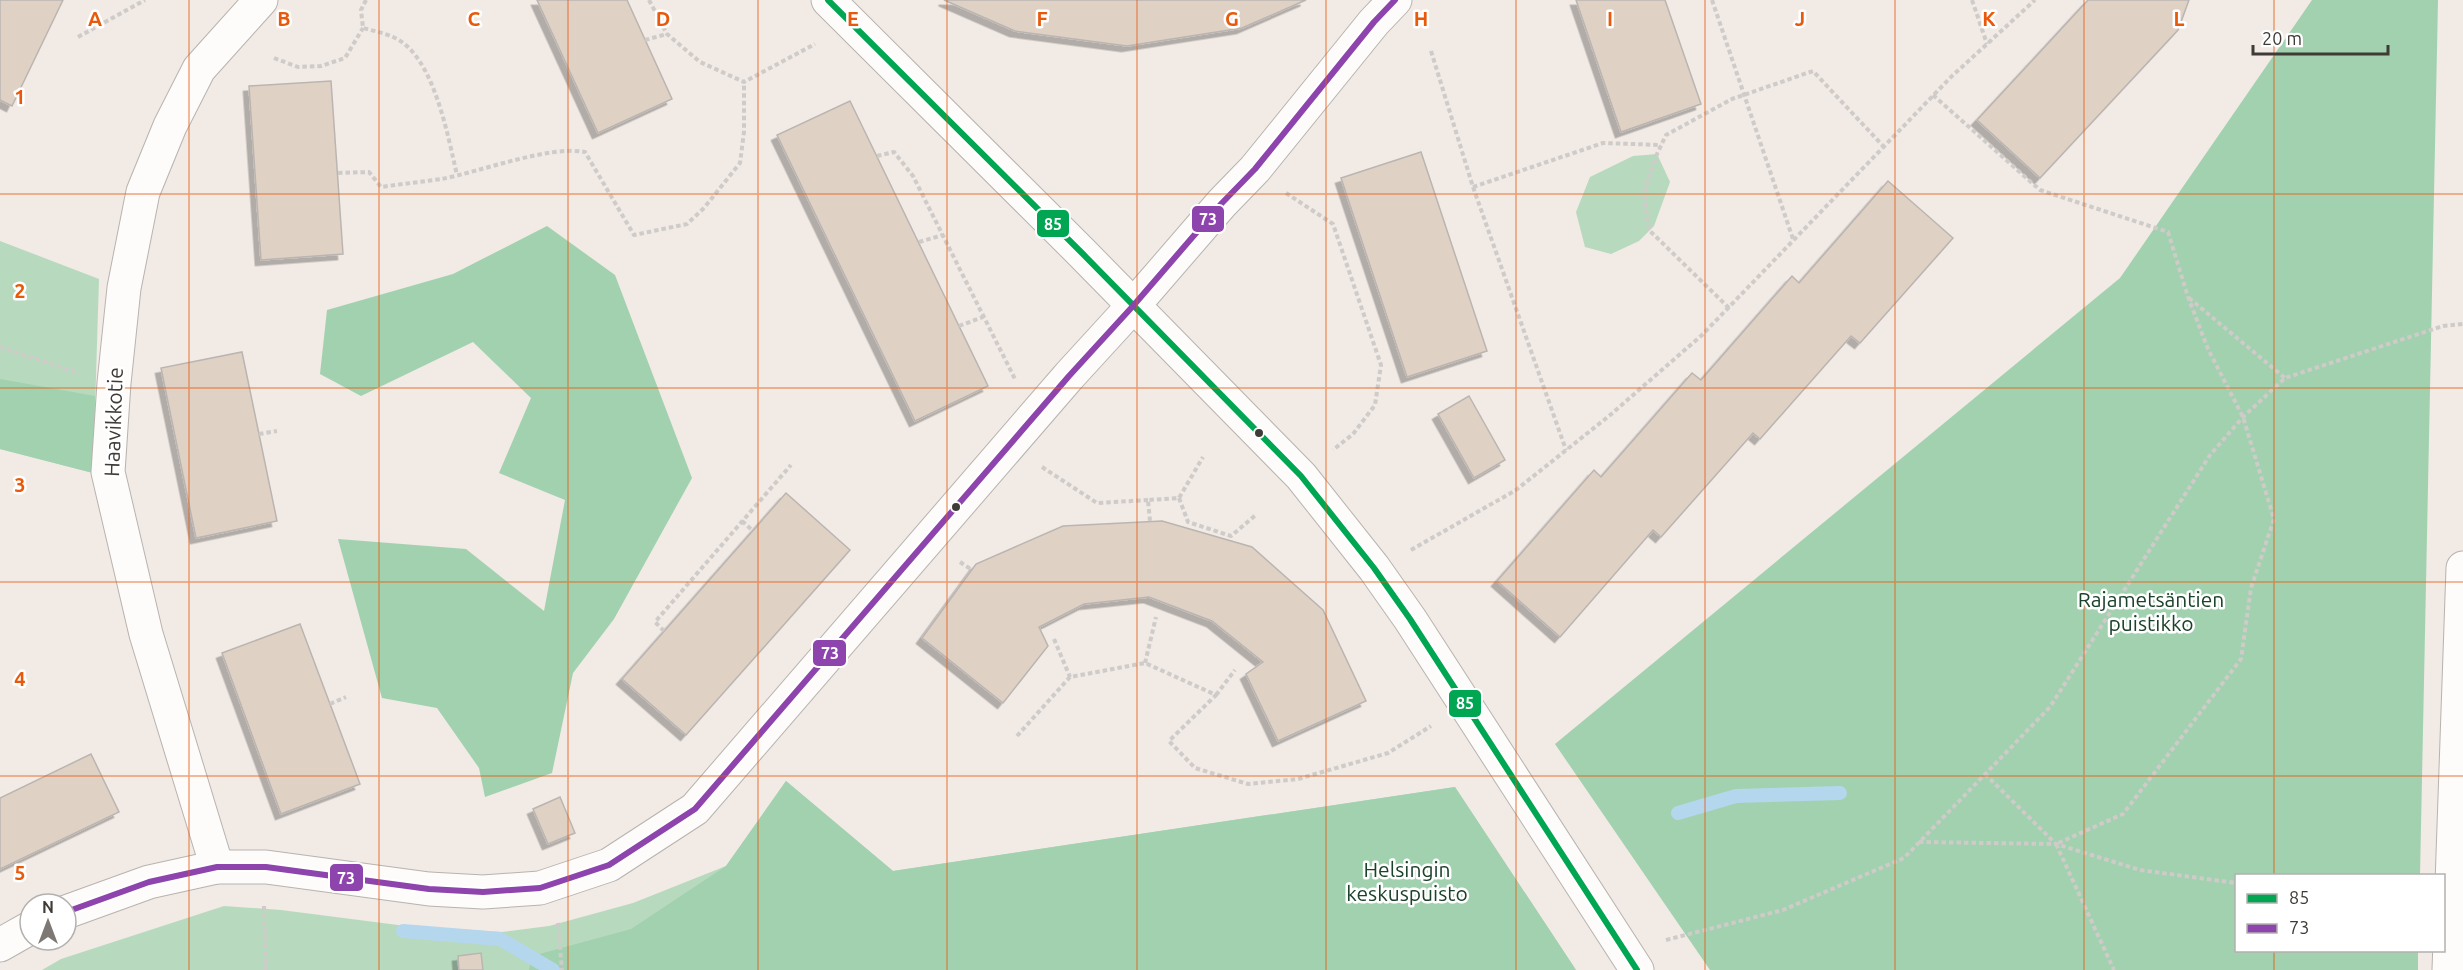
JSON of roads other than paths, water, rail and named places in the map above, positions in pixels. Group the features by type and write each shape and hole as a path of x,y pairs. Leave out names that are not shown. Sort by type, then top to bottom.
{"street":[{"name":"Haavikkotie","path":"218,867 146,634 108,472 124,288 143,192 170,126 199,69 261,0"},
{"path":"828,0 1301,476 1374,568 1533,807 1637,970"},
{"path":"78,908 149,882 218,867 266,867 429,889 483,892 540,888 609,865 695,808 1069,376 1222,203 1255,169 1395,0"},
{"path":"2449,970 2463,568"},
{"path":"0,945 18,935"}],"waterway":[{"path":"1678,813 1736,796 1840,793"},
{"path":"403,931 500,939 553,970"}],"park label":[{"name":"Rajametsäntien puistikko","path":"2151,612"},
{"name":"Helsingin keskuspuisto","path":"1407,882"}]}
